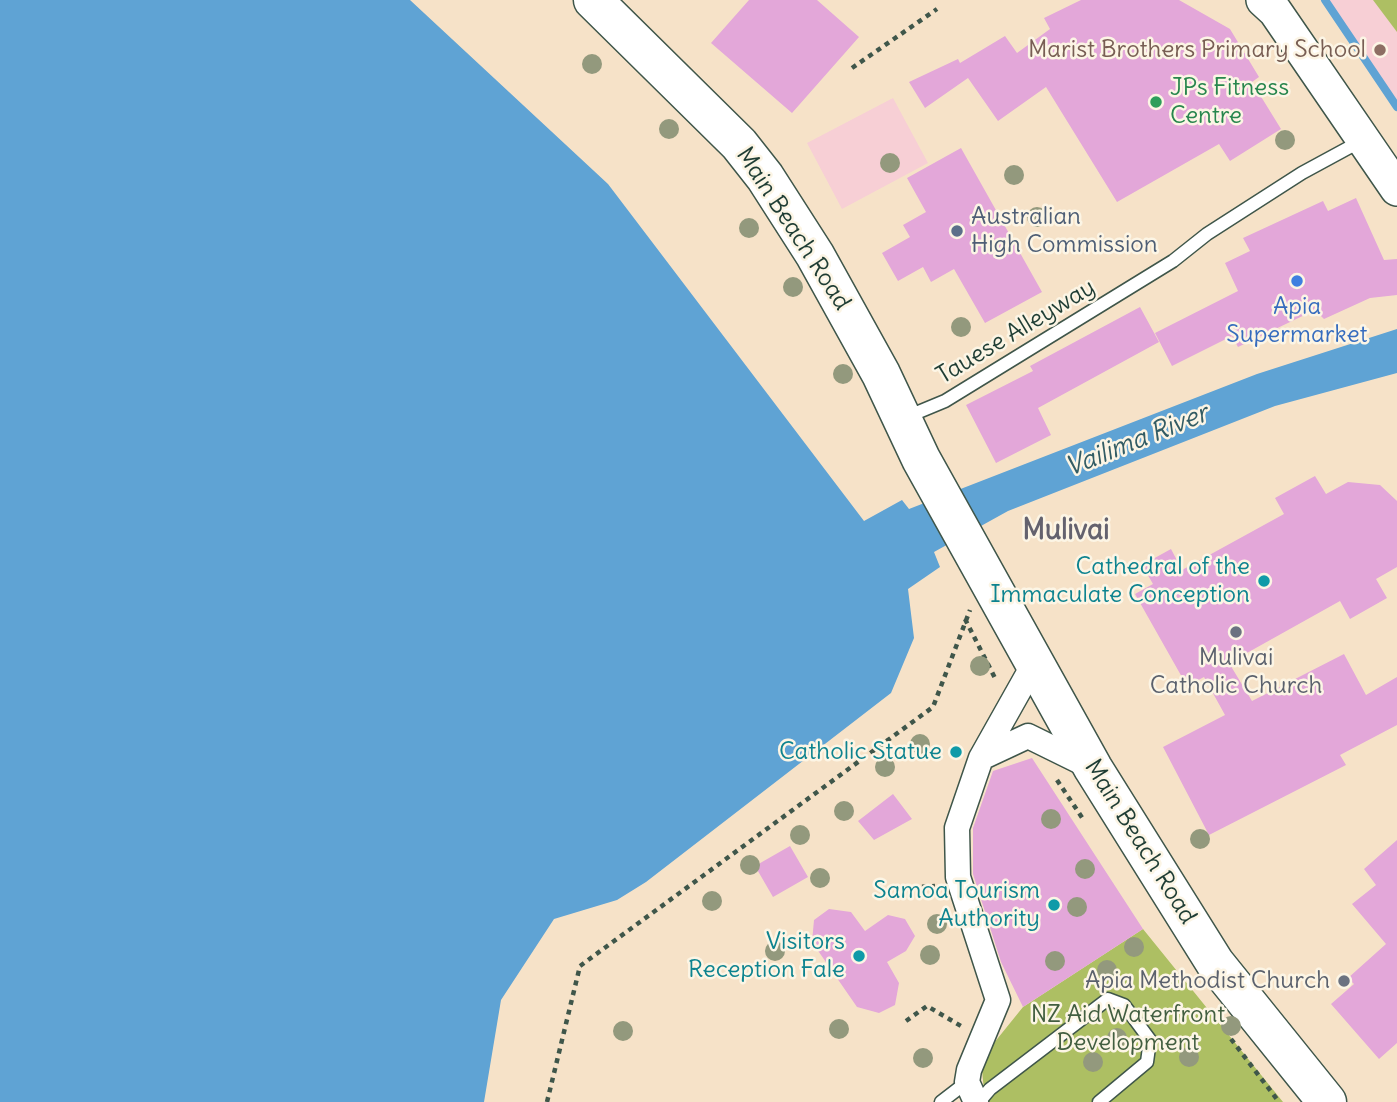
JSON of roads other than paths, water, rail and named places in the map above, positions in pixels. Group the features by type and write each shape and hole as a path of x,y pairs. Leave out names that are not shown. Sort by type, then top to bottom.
{"main road":[{"name":"Main Beach Road","path":"593,0 739,144 765,177 815,255 903,418 921,459 1093,768 1215,963 1327,1102"},
{"path":"1263,0 1275,11 1361,141 1397,189"}],"street":[{"path":"974,1095 980,1037 998,1000 958,877 957,828 981,758 1035,662"},
{"path":"981,758 1028,736 1093,768"}],"lane":[{"name":"Tauese Alleyway","path":"903,418 945,401 1173,261 1207,234 1301,173 1361,141"},
{"path":"941,1102 974,1095 990,1088 1108,999 1124,1005 1150,1040 1147,1062 1099,1102"}],"water":[{"name":"Vailima River","path":"0,0 410,0 608,184 864,521 902,500 909,509 1257,374 1397,329 1397,373 1275,406 1008,511 934,552 940,567 908,589 914,638 891,693 646,882 617,900 554,919 501,1000 484,1102 0,1102"}],"waterway":[{"path":"1325,0 1397,107"}],"place":[{"name":"Marist Brothers Primary School","path":"1380,50"},
{"name":"JPs Fitness Centre","path":"1156,102"},
{"name":"Australian High Commission","path":"957,231"},
{"name":"Apia Supermarket","path":"1297,281"},
{"name":"Cathedral of the Immaculate Conception","path":"1264,581"},
{"name":"Mulivai Catholic Church","path":"1236,632"},
{"name":"Catholic Statue","path":"956,752"},
{"name":"Samoa Tourism Authority","path":"1054,905"},
{"name":"Visitors Reception Fale","path":"859,956"},
{"name":"Apia Methodist Church","path":"1344,981"}],"district":[{"name":"Mulivai","path":"1066,531"}],"park label":[{"name":"NZ Aid Waterfront Development","path":"1128,1029"}]}
